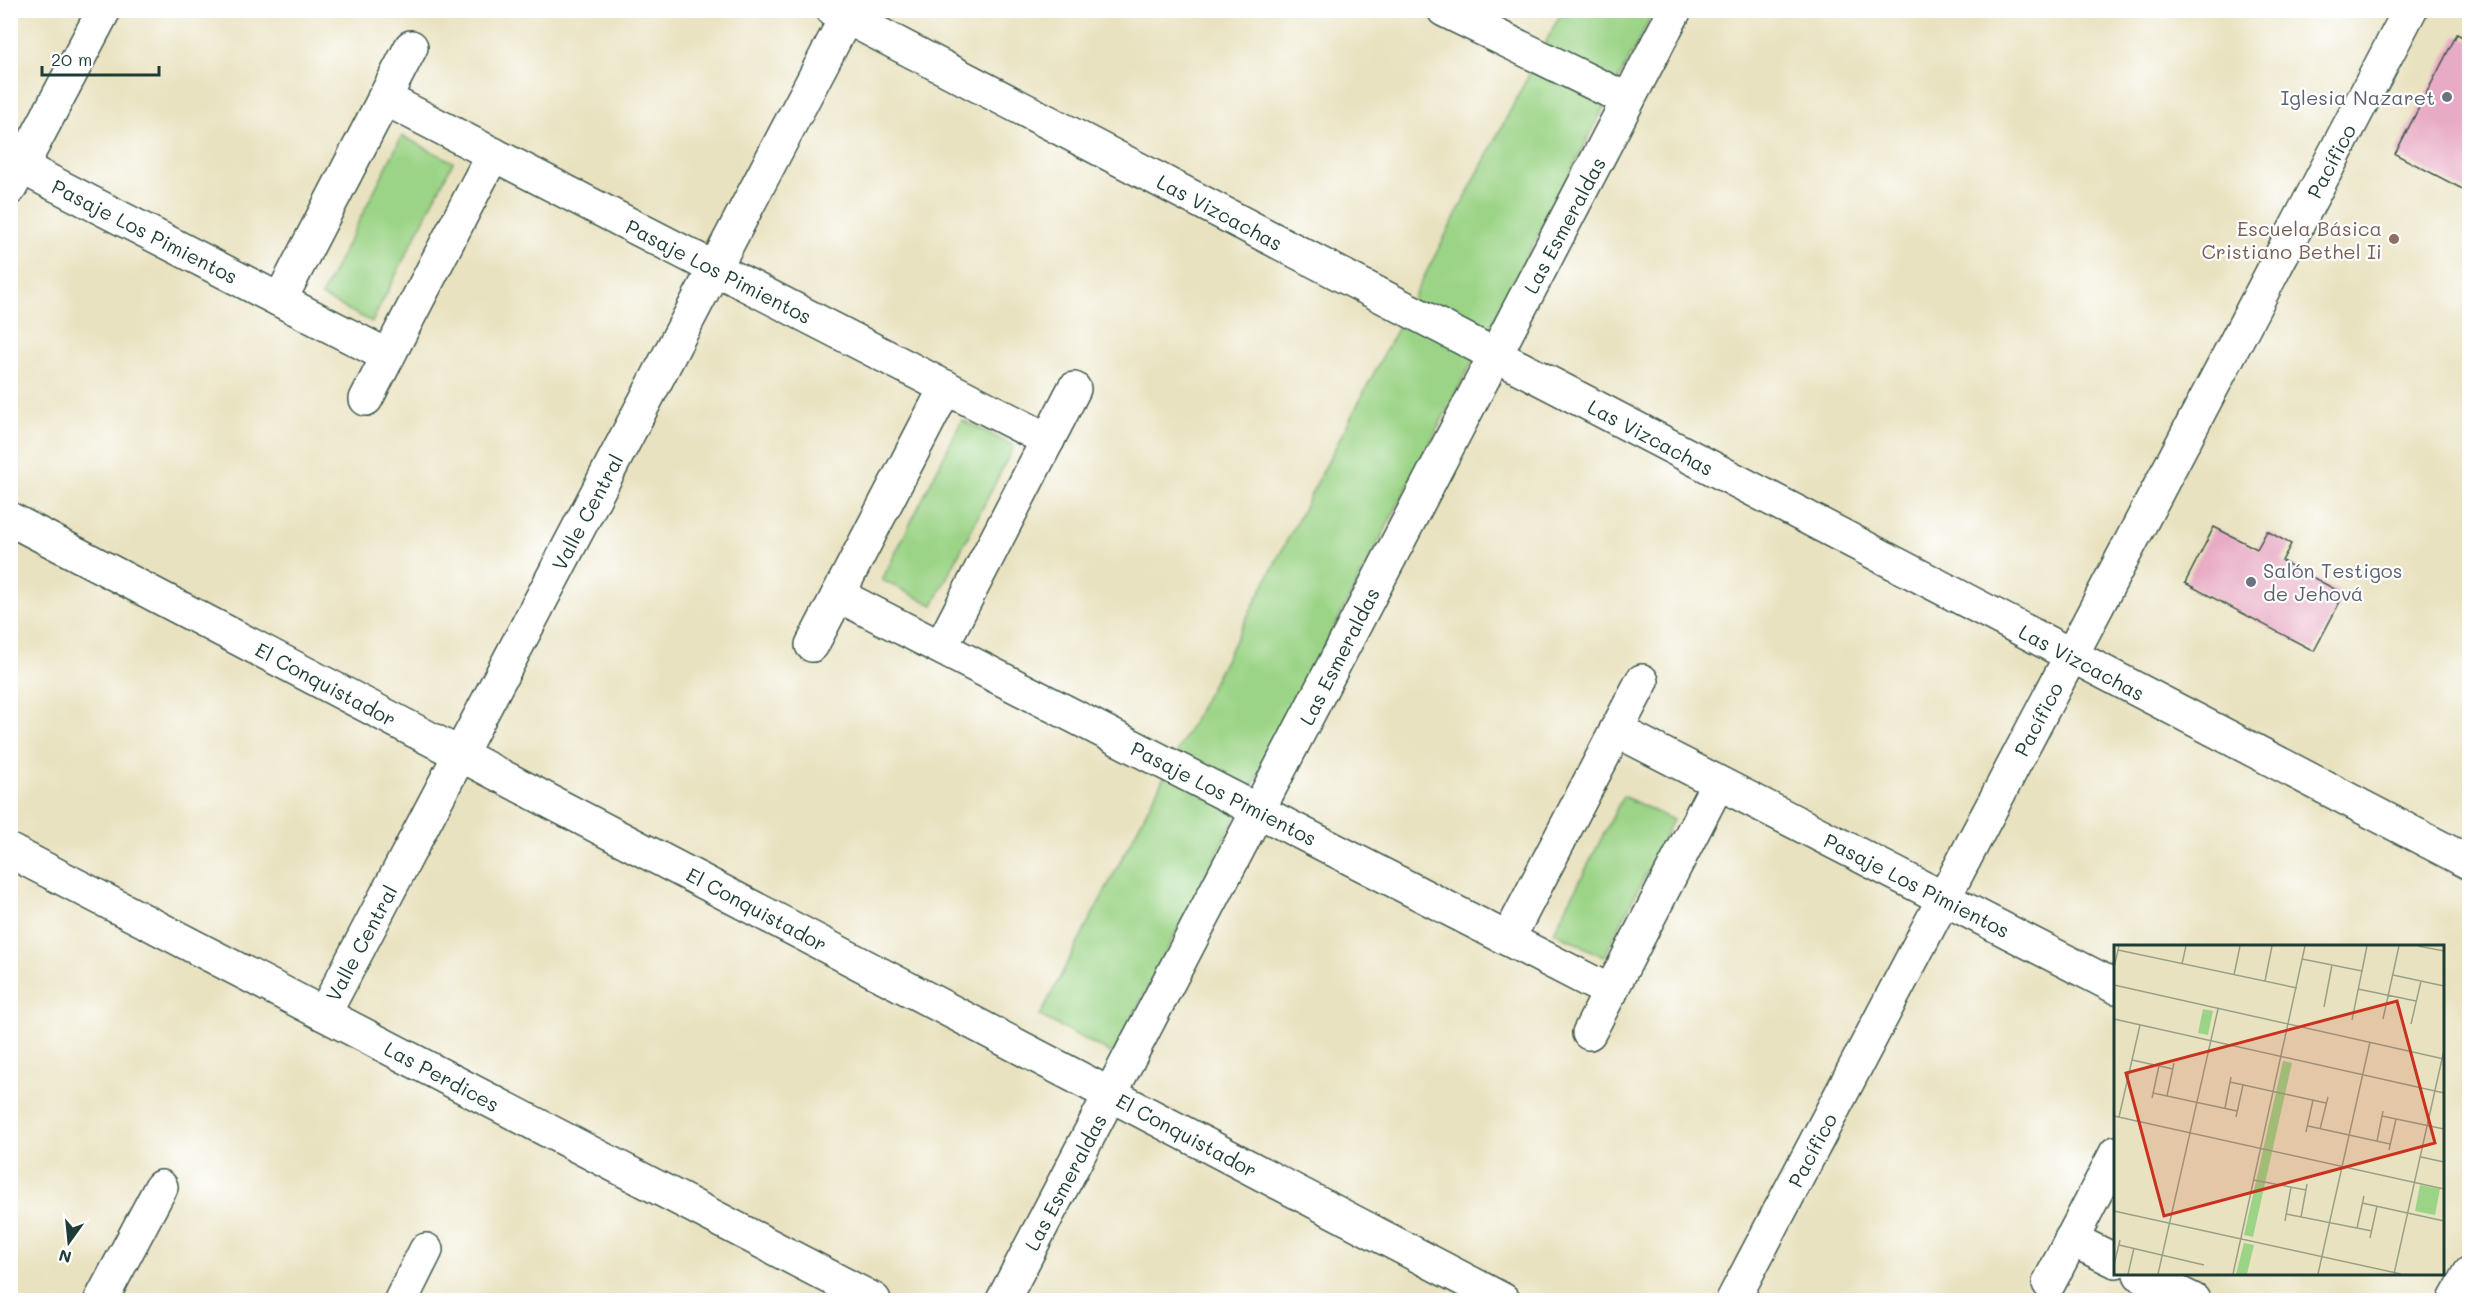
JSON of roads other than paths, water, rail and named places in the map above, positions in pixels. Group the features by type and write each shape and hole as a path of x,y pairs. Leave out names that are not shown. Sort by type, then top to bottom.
{"street":[{"path":"14,172 104,10"},
{"path":"1444,10 1628,100"},
{"name":"Las Esmeraldas","path":"1003,1300 1675,10"},
{"name":"Pacífico","path":"1733,1300 2410,10"},
{"name":"Las Vizcachas","path":"843,13 1495,356 2469,863"},
{"name":"Valle Central","path":"324,1014 714,268 843,13"},
{"path":"280,300 411,47"},
{"name":"Pasaje Los Pimientos","path":"384,98 1048,440"},
{"path":"366,399 493,154"},
{"name":"Pasaje Los Pimientos","path":"14,172 280,300 388,356"},
{"path":"812,645 946,387"},
{"path":"940,647 1074,389"},
{"name":"El Conquistador","path":"10,519 1503,1300"},
{"name":"Pasaje Los Pimientos","path":"838,595 1611,992"},
{"path":"1508,939 1642,681"},
{"name":"Pasaje Los Pimientos","path":"1616,730 2114,986"},
{"path":"1589,1033 1719,783"},
{"name":"Las Perdices","path":"10,851 874,1300"},
{"path":"2049,1283 2114,1155"},
{"path":"101,1300 161,1187"},
{"path":"2071,1239 2114,1260"},
{"path":"401,1300 426,1250"},
{"path":"2455,1300 2469,1273"},
{"path":"2143,1275 2192,1290"}],"place":[{"name":"Iglesia Nazaret","path":"2447,97"},
{"name":"Escuela Básica Cristiano Bethel Ii","path":"2394,239"},
{"name":"Salón Testigos de Jehová","path":"2251,582"}]}
